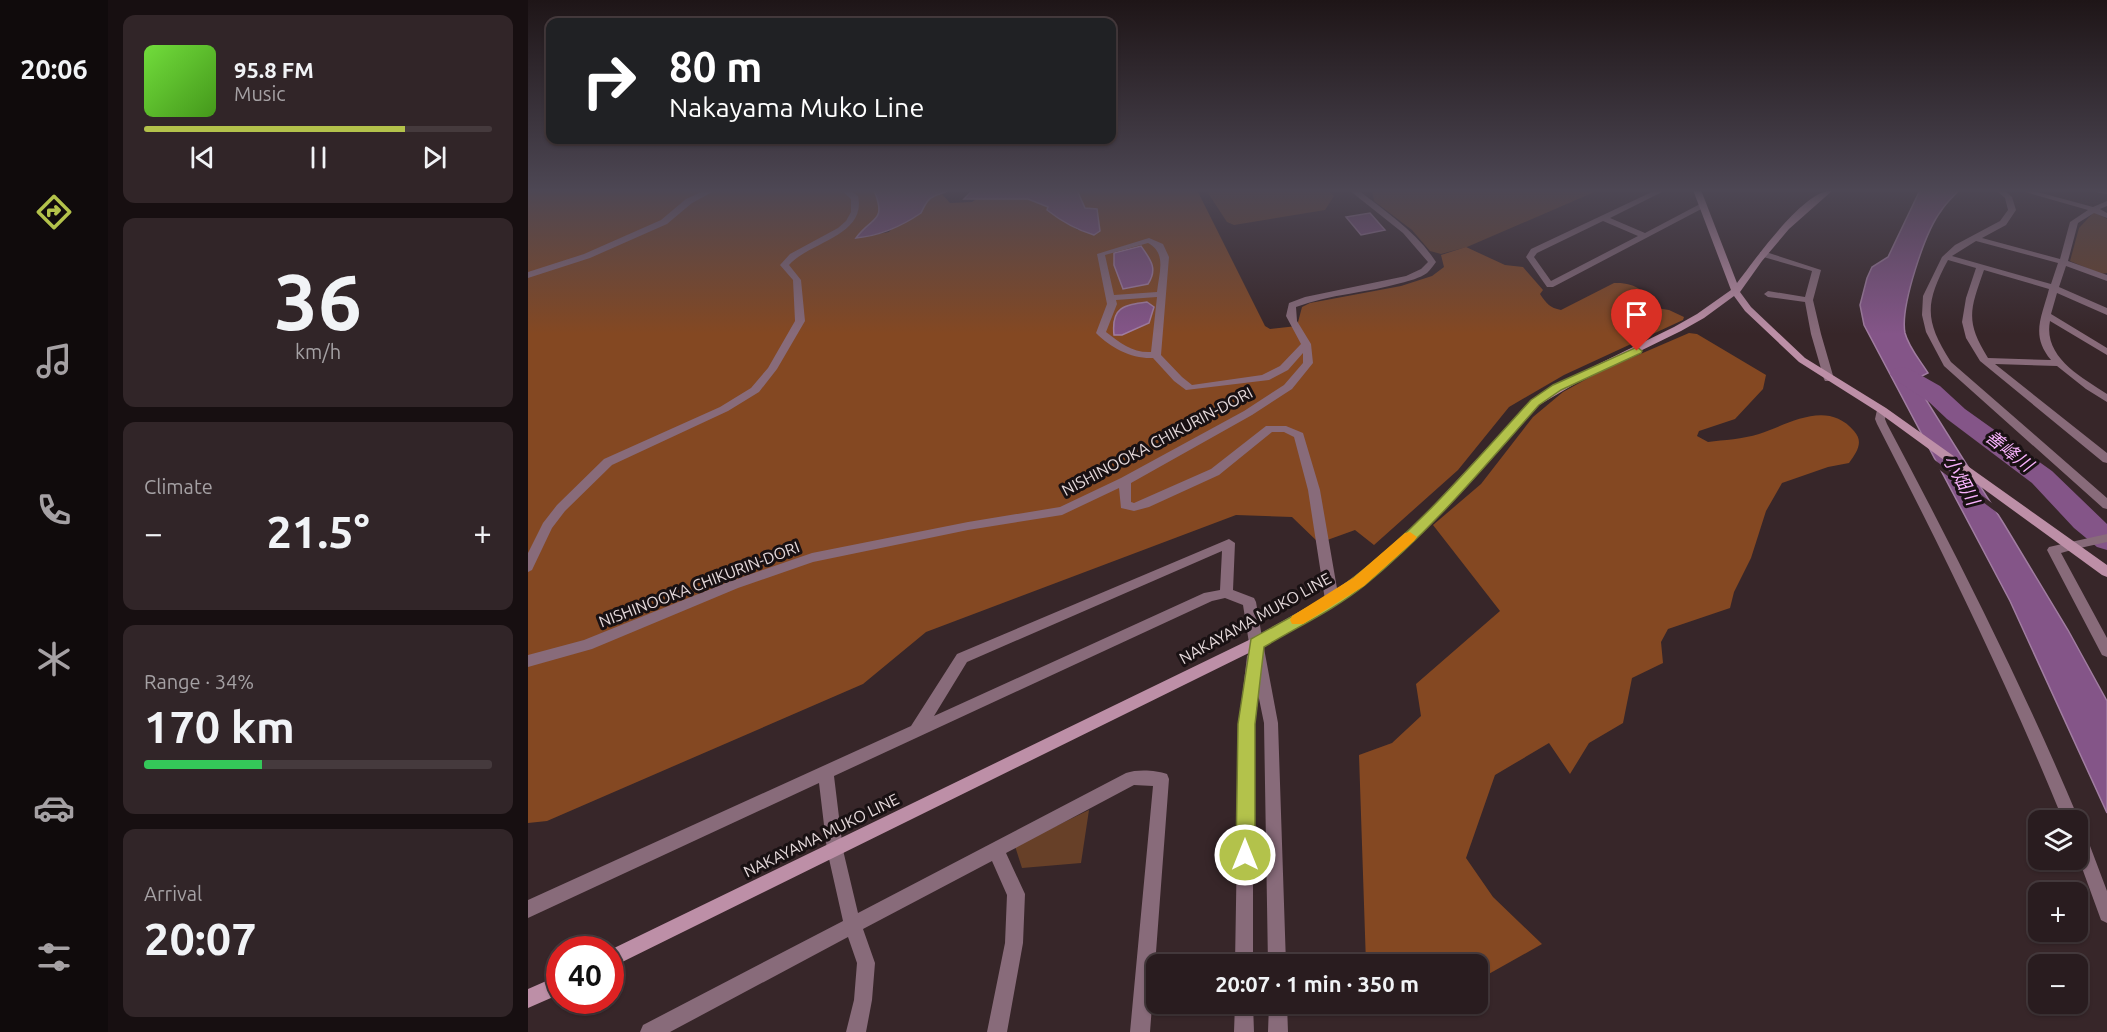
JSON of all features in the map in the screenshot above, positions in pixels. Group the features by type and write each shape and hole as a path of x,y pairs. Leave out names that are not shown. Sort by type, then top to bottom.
{"main road":[{"path":"1715,238 1743,304 1802,360 1882,410 2107,572"},
{"name":"NAKAYAMA MUKO LINE","path":"624,952 1256,643 1332,600 1359,582 1425,524 1535,403 1557,388 1678,331 1736,292 1776,238"},
{"path":"528,999 546,991"}],"street":[{"path":"528,275 587,256 627,238"},
{"path":"528,567 547,526 561,508 608,462 724,409 754,390 772,369 800,321 797,280 784,265 793,255 825,238"},
{"path":"1156,355 1142,357 1135,355 1101,333 1112,298 1101,254 1149,240 1160,246 1165,257 1165,276 1161,294 1156,355 1178,379 1190,388 1265,378 1284,368 1306,344 1291,320 1292,305 1305,300 1387,283 1421,272 1432,262 1414,238"},
{"path":"1561,238 1534,251 1530,257 1550,285 1641,238"},
{"path":"1974,238 1946,257 1927,296 1927,319 1933,343 1947,364 2107,504"},
{"path":"1975,238 2063,262 2107,278"},
{"path":"2070,238 2054,288 2043,335 2048,349 2059,363 2107,399"},
{"path":"1763,254 1817,270 1809,300 1816,334 1830,379"},
{"path":"1946,257 2054,288 2107,312"},
{"path":"1981,266 1970,298 1967,322 1971,338 1985,361 2107,459"},
{"path":"1112,298 1161,294"},
{"path":"1768,294 1809,300"},
{"path":"2048,316 2107,352"},
{"name":"NISHINOOKA CHIKURIN-DORI","path":"528,662 587,645 734,585 812,558 968,526 1062,511 1125,481 1248,414 1287,387 1308,363 1306,344"},
{"path":"1985,361 2059,363"},
{"path":"1882,410 1880,419 1882,424 1946,546 2047,759 2067,810"},
{"path":"1125,481 1125,505 1134,507 1145,504 1215,472 1270,428 1294,431 1299,435 1314,490 1332,600"},
{"path":"2107,538 2053,550 2107,651"},
{"path":"916,732 962,658 1229,543 1226,593"},
{"path":"528,909 1209,597 1226,593 1249,602 1271,723 1277,954"},
{"path":"1244,954 1246,724 1256,643"},
{"path":"826,773 835,850 853,927 866,963 863,1000 856,1032"},
{"path":"650,1032 1132,778 1161,778 1140,1032"},
{"path":"996,849 1016,894 1014,943 997,1032"},
{"path":"2088,863 2107,914"},
{"path":"1244,1014 1244,1032"},
{"path":"1278,1014 1278,1032"}],"shaded area":[{"path":"528,238 1221,238 1265,326 1270,329 1297,326 1302,307 1310,303 1401,286 1432,276 1444,267 1441,255 1466,247 1505,265 1523,267 1543,290 1540,294 1544,300 1557,309 1561,310 1614,283 1621,283 1639,289 1656,308 1669,310 1684,317 1683,320 1564,375 1509,407 1458,470 1374,545 1355,530 1319,543 1292,517 1236,515 926,632 863,684 547,821 528,823"},
{"path":"1419,238 1487,238 1441,254 1430,251"},
{"path":"2076,238 2107,238 2107,273 2101,274 2070,261"},
{"path":"1689,333 1697,334 1766,375 1763,389 1735,419 1699,431 1697,436 1708,442 1740,438 1759,434 1795,420 1820,415 1843,422 1854,431 1859,439 1857,451 1849,463 1828,467 1782,483 1766,511 1751,558 1734,592 1730,608 1668,629 1661,642 1663,663 1632,678 1623,723 1589,743 1570,774 1549,743 1495,775 1466,858 1493,897 1542,944 1488,974 1488,954 1366,954 1359,755 1392,743 1421,716 1416,684 1500,611 1433,525 1481,484 1533,417 1563,392 1601,371"},
{"path":"1089,810 1081,863 1022,868 1015,846"}],"water":[{"name":"小畑川","path":"1897,238 1927,238 1915,270 1904,321 1905,333 1912,349 1928,373 1918,378 1923,395 2068,630 2107,701 2107,813 2010,601 1864,325 1860,305 1867,278 1872,267 1888,257"},
{"path":"1141,246 1152,265 1151,279 1148,284 1123,289 1114,265 1114,253"},
{"path":"1147,302 1154,307 1149,323 1122,335 1114,335 1115,318 1121,309 1132,304"}],"pier":[{"path":"1928,455 1996,506 2003,517 1933,465"}],"waterway":[{"name":"善峰川","path":"1902,374 1938,396 1956,414 2042,477 2084,521 2107,540"}],"slow traffic":[{"path":"1298,620 1359,582 1410,537"}],"route":[{"path":"1245,855 1246,724 1256,643 1359,582 1425,524 1535,403 1557,388 1637,351"}]}
